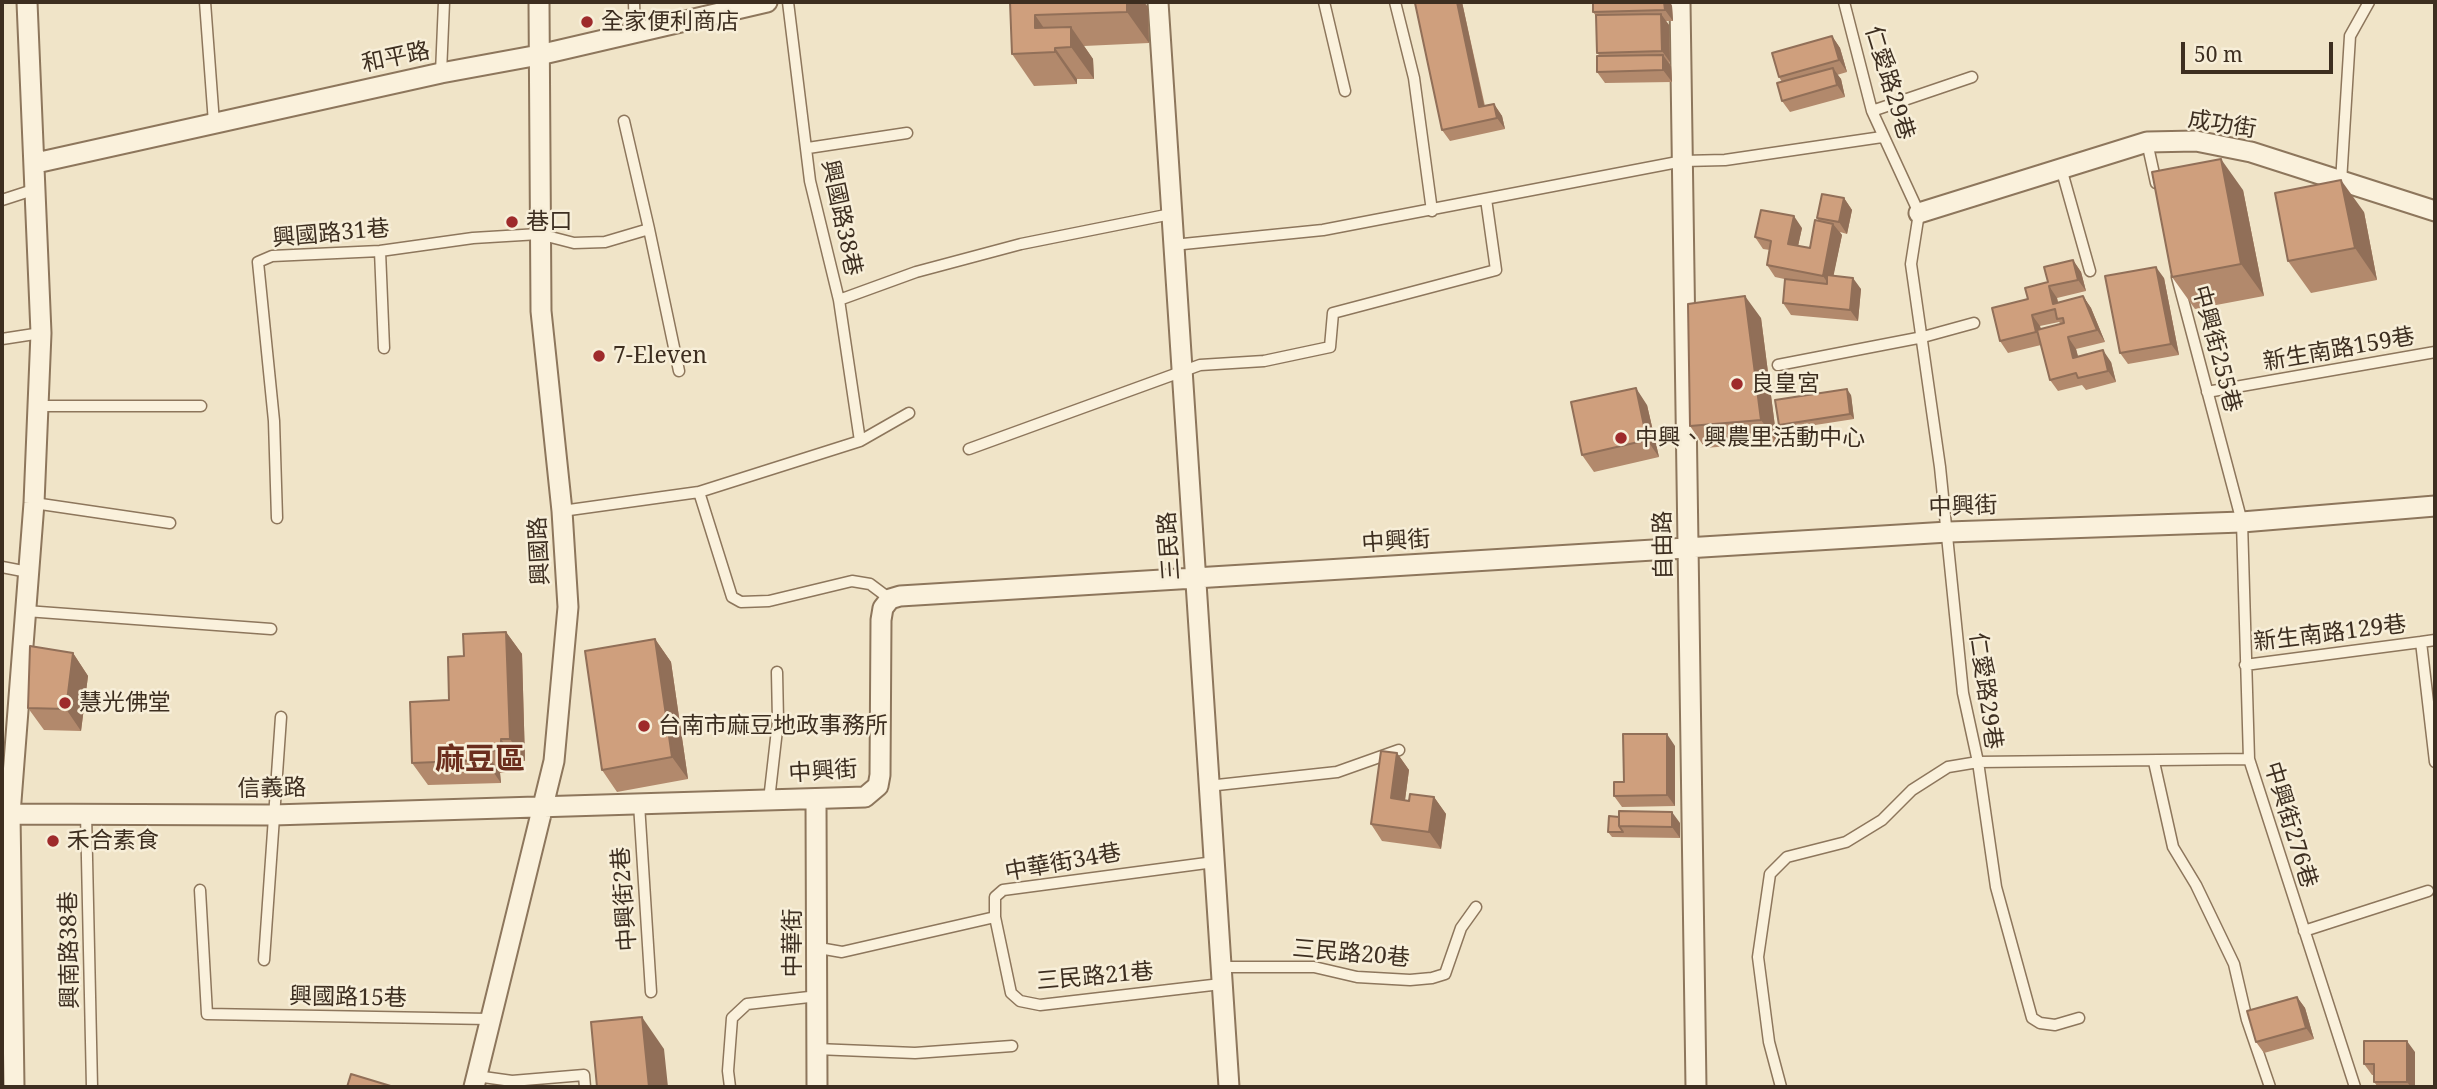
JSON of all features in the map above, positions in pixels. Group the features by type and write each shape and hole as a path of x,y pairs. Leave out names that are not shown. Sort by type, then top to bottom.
{"street":[{"path":"14,1087 6,814 34,503 41,333 36,163 27,2"},
{"name":"興國路","path":"475,1082 554,761 568,607 562,511 543,337 539,234 539,2"},
{"name":"和平路","path":"36,163 441,73 539,55 767,2"},
{"name":"三民路","path":"1158,2 1229,1087"},
{"name":"自由路","path":"1680,2 1696,1087"},
{"name":"成功街","path":"1919,213 2147,142 2196,141 2250,152 2435,211"},
{"name":"中興街","path":"542,806 865,797 878,786 883,608 890,599 900,596 1948,532 2242,522 2435,506"},
{"name":"中華街","path":"817,800 817,1087"},
{"name":"信義路","path":"6,814 273,815 542,806"}],"lane":[{"path":"205,2 214,123"},
{"path":"441,73 444,2"},
{"path":"634,2 635,32"},
{"name":"興國路38巷","path":"788,2 810,181 839,300 860,442"},
{"path":"1324,2 1345,91"},
{"path":"1395,2 1414,78 1432,211"},
{"name":"仁愛路29巷","path":"1781,1087 1769,1042 1758,957 1770,874 1787,857 1846,842 1882,820 1912,790 1948,767 1978,762 1963,693 1948,532 1911,264 1919,213 1872,111 1844,2"},
{"path":"2341,183 2350,36 2369,2"},
{"path":"1872,111 1972,77"},
{"path":"624,121 679,371"},
{"path":"808,148 907,133"},
{"path":"1173,245 1323,230 1683,161 1725,160 1882,136"},
{"path":"2147,142 2159,195"},
{"path":"2061,167 2090,271"},
{"path":"2,200 36,190"},
{"path":"969,449 1200,365 1264,361 1330,347 1333,313 1496,270 1486,200"},
{"path":"839,300 916,272 1021,244 1171,214"},
{"name":"興國路31巷","path":"277,518 274,421 258,262 272,256 380,251 473,238 539,234 574,243 594,242 649,229"},
{"path":"380,251 384,348"},
{"name":"中興街255巷","path":"2173,261 2242,522"},
{"path":"1778,365 1923,337 1974,323"},
{"path":"2,339 41,333"},
{"name":"新生南路159巷","path":"2207,392 2435,352"},
{"path":"40,406 201,405"},
{"path":"562,511 699,492 860,442 909,413"},
{"path":"699,492 732,597 741,602 769,601 852,581 870,584 890,599"},
{"path":"34,503 170,523"},
{"name":"中興街276巷","path":"2242,522 2249,759 2355,1087"},
{"path":"2,568 28,572"},
{"path":"26,611 271,629"},
{"name":"新生南路129巷","path":"2245,665 2435,640"},
{"name":"新生南路129巷","path":"2421,642 2435,762"},
{"path":"769,800 778,721 777,672"},
{"path":"264,960 281,717"},
{"path":"1208,786 1337,772 1399,750"},
{"path":"2078,1018 2055,1025 2040,1023 2032,1018 1996,887 1978,762 2249,759"},
{"path":"2154,762 2173,847 2196,885 2234,964 2247,1020 2270,1087"},
{"name":"中興街2巷","path":"639,804 651,992"},
{"name":"興南路38巷","path":"86,813 92,1087"},
{"name":"中華街34巷","path":"819,948 842,952 995,917 995,897 1003,890 1214,862"},
{"name":"興國路15巷","path":"200,890 207,1014 489,1019"},
{"path":"2304,931 2428,891"},
{"name":"三民路20巷","path":"1221,975 1314,967 1357,977 1410,980 1432,978 1445,974 1461,928 1476,906"},
{"name":"三民路21巷","path":"995,917 1011,993 1020,1001 1040,1005 1221,975"},
{"path":"730,1087 727,1071 732,1018 747,1004 818,996"},
{"path":"816,1049 915,1053 1012,1046"},
{"path":"475,1082 584,1075 585,1087"}],"building":[{"path":"1010,2 1127,2 1127,12 1035,15 1035,28 1071,27 1071,47 1055,48 1055,52 1012,54"},
{"path":"1457,2 1479,107 1494,104 1497,118 1442,130 1415,3"},
{"path":"1593,2 1664,2 1665,10 1593,12"},
{"path":"1661,14 1662,51 1597,53 1596,15"},
{"path":"1832,36 1839,60 1779,77 1772,53"},
{"path":"1663,55 1663,70 1597,72 1597,56"},
{"path":"1833,68 1837,85 1782,101 1777,83"},
{"path":"2221,159 2241,264 2172,277 2152,172"},
{"path":"2341,180 2355,248 2288,261 2275,193"},
{"path":"1822,194 1844,198 1839,222 1817,218"},
{"path":"1761,210 1794,216 1788,244 1810,248 1815,220 1833,224 1823,276 1767,265 1771,241 1755,237"},
{"path":"2073,260 2078,280 2049,286 2053,304 2083,296 2097,330 2068,337 2073,358 2103,350 2108,371 2078,378 2076,373 2050,380 2037,330 2064,323 2063,318 2057,319 2055,309 2032,315 2036,332 2000,341 1992,308 2028,299 2025,288 2048,282 2044,267"},
{"path":"2156,267 2171,344 2120,353 2105,276"},
{"path":"1827,275 1853,278 1850,310 1783,303 1785,279 1827,284"},
{"name":"良皇宮","path":"1745,296 1761,420 1690,426 1688,304"},
{"path":"1636,388 1647,440 1582,455 1571,402"},
{"path":"1847,389 1850,414 1779,425 1775,400"},
{"path":"506,632 510,739 501,739 501,750 485,751 485,760 412,763 410,702 449,700 448,657 464,656 463,634"},
{"name":"台南市麻豆地政事務所","path":"655,639 672,757 602,770 585,651"},
{"path":"30,646 73,653 66,709 28,708"},
{"path":"1623,734 1667,734 1667,795 1614,796 1614,782 1624,782"},
{"path":"1381,751 1397,753 1391,798 1409,801 1410,794 1434,797 1429,832 1371,824"},
{"path":"1619,811 1672,812 1672,827 1619,826"},
{"path":"1609,816 1619,817 1619,826 1623,832 1608,832"},
{"path":"2297,997 2306,1028 2256,1042 2247,1011"},
{"path":"642,1017 649,1087 597,1087 591,1022"},
{"path":"2364,1041 2407,1041 2407,1082 2374,1082 2374,1064 2364,1064"},
{"path":"351,1074 394,1087 347,1087"}],"place":[{"name":"全家便利商店","path":"587,22"},
{"name":"巷口","path":"512,222"},
{"name":"7-Eleven","path":"599,356"},
{"name":"良皇宮","path":"1737,384"},
{"name":"中興、興農里活動中心","path":"1621,438"},
{"name":"慧光佛堂","path":"65,703"},
{"name":"台南市麻豆地政事務所","path":"644,726"},
{"name":"禾合素食","path":"53,841"}],"district":[{"name":"麻豆區","path":"480,760"}]}
